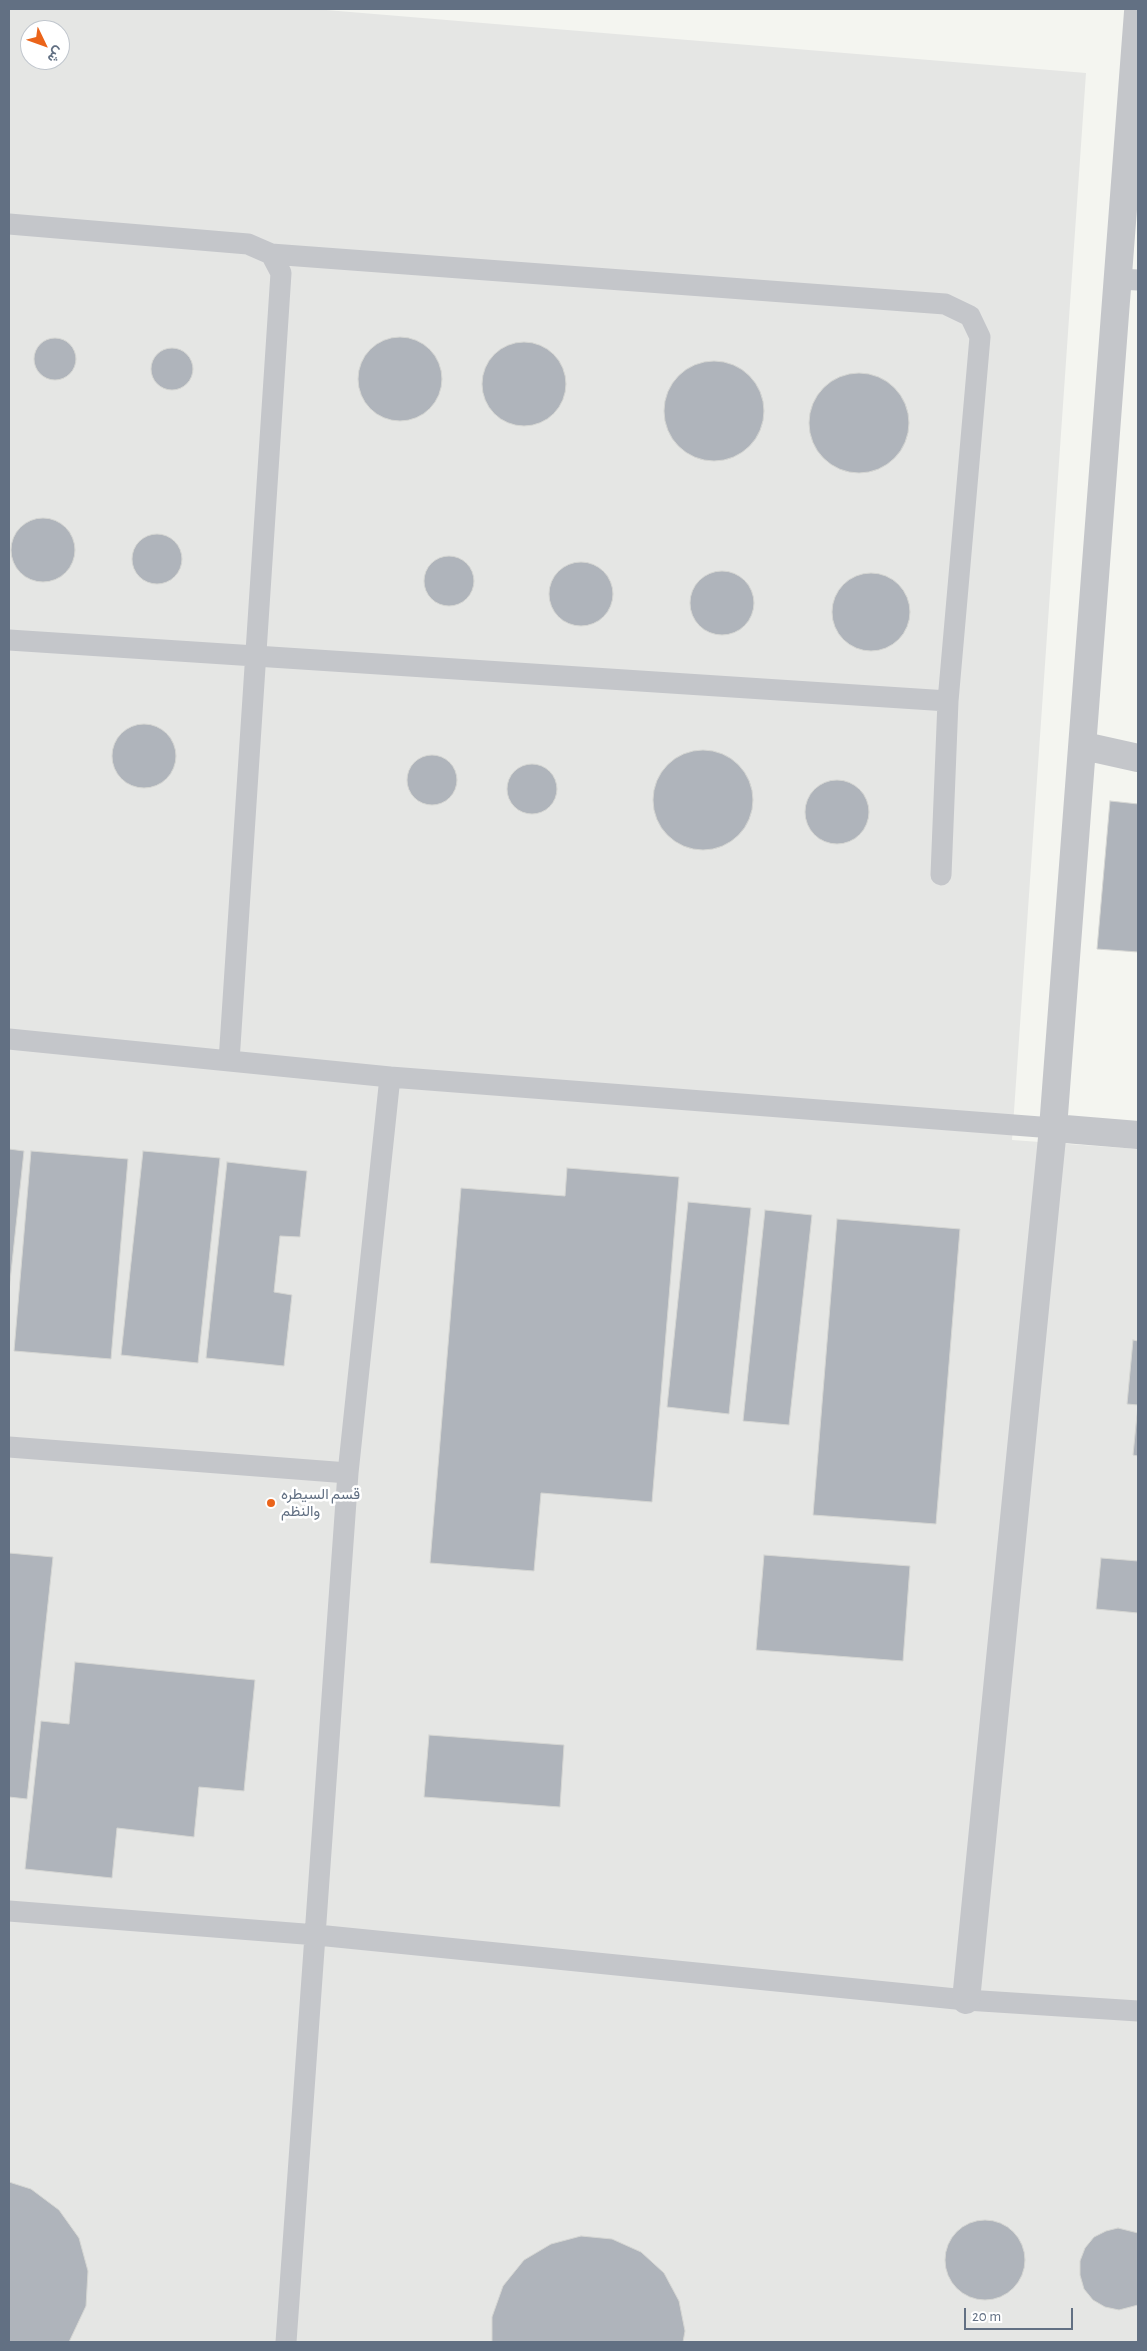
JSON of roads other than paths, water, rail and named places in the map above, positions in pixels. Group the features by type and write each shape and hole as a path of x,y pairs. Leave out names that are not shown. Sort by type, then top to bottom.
{"street":[{"path":"966,2000 1053,1128 1084,746 1128,280 1138,12"},
{"path":"1084,746 1138,758"},
{"path":"1053,1128 1138,1135"}],"lane":[{"path":"9,224 248,244 271,254 945,304 970,316 980,337 948,701 941,875"},
{"path":"229,1061 281,273 271,254"},
{"path":"9,640 948,701"},
{"path":"9,1039 390,1077 1053,1128"},
{"path":"286,2342 317,1935 348,1472 390,1077"},
{"path":"9,1447 348,1472"},
{"path":"9,1911 317,1935 966,2000 1138,2011"}],"place":[{"name":"قسم السيطره والنظم","path":"271,1503"}]}
